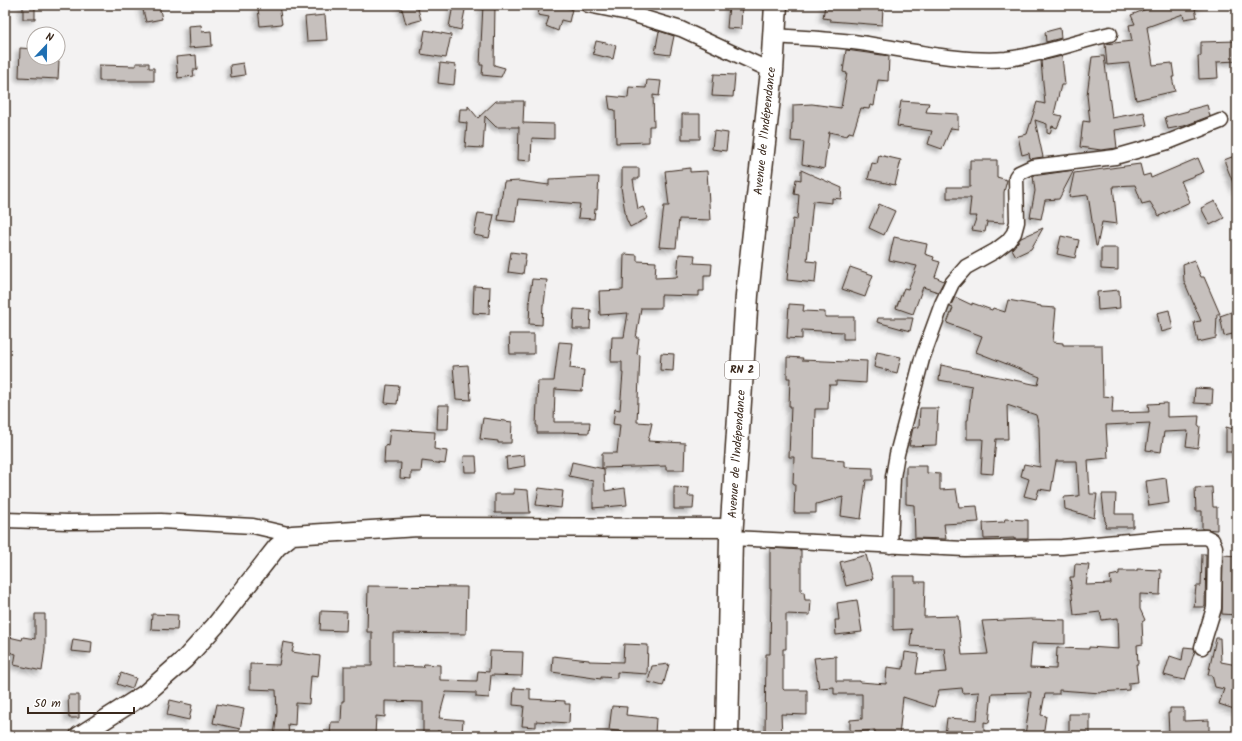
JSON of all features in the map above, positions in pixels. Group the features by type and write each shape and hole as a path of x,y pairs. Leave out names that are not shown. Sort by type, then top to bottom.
{"main road":[{"name":"Avenue de l'Indépendance","path":"727,736 731,533 748,295 772,70 776,5"}],"street":[{"path":"588,5 628,13 681,29 772,70"},
{"path":"774,36 852,42 975,59 1014,57 1057,49 1075,42 1110,34"},
{"path":"890,546 893,477 897,454 922,358 942,304 952,283 966,267 994,251 1008,241 1014,233 1017,222 1016,177 1019,173 1032,167 1115,157 1168,142 1221,121"},
{"path":"5,520 68,522 161,521 253,526 292,535 418,527 731,533 890,546 965,549 1055,547 1161,538 1206,538 1212,540 1215,547 1214,608 1202,647"},
{"path":"79,736 146,694 185,659 215,626 277,546 292,535"}],"building":[{"path":"23,5 35,5 35,19 23,19"},
{"path":"159,5 162,19 146,22 142,6"},
{"path":"279,5 282,24 260,26 258,8"},
{"path":"401,5 417,5 421,20 406,24"},
{"path":"453,5 466,5 461,30 449,27"},
{"path":"483,5 495,5 494,65 505,68 501,77 482,75 483,65 480,65"},
{"path":"540,5 555,5 572,9 569,22 561,20 558,31 546,26 549,17 538,15"},
{"path":"729,5 742,5 741,29 727,28"},
{"path":"825,5 852,5 883,8 882,25 830,21 830,19 823,18"},
{"path":"1157,5 1204,6 1195,9 1197,17 1184,19 1183,14 1147,27 1153,65 1172,63 1174,77 1172,77 1175,91 1136,100 1129,63 1107,65 1105,44 1132,41 1129,25 1135,24 1131,15"},
{"path":"325,15 327,40 307,41 305,17"},
{"path":"201,25 202,32 211,31 212,46 189,48 188,26"},
{"path":"1060,28 1061,38 1046,42 1045,32"},
{"path":"425,30 451,35 446,58 421,54"},
{"path":"659,31 674,36 670,55 655,53"},
{"path":"596,41 616,45 613,59 593,54"},
{"path":"1237,41 1237,61 1217,62 1218,78 1199,79 1198,56 1201,56 1201,42"},
{"path":"20,48 26,48 26,66 59,66 58,79 19,77"},
{"path":"846,50 889,56 888,81 878,80 874,106 870,105 869,109 861,108 853,133 849,132 847,136 829,132 824,169 802,164 804,142 791,141 793,105 812,104 841,108 847,73 843,72"},
{"path":"196,55 197,70 193,70 194,76 178,78 176,57"},
{"path":"1062,56 1065,85 1061,85 1054,114 1062,116 1057,128 1052,126 1050,134 1047,133 1047,124 1035,120 1043,157 1030,159 1029,153 1022,155 1018,136 1027,134 1037,102 1045,104 1041,61"},
{"path":"1104,56 1112,118 1144,112 1147,125 1115,130 1117,148 1101,150 1080,147 1083,121 1090,122 1087,95 1092,57"},
{"path":"136,63 149,63 149,68 154,68 154,81 99,81 99,65 136,66"},
{"path":"243,63 245,75 231,77 230,65"},
{"path":"440,63 456,65 454,85 438,83"},
{"path":"714,74 735,75 733,97 712,96"},
{"path":"647,80 661,81 659,96 653,95 654,126 649,126 649,142 616,143 615,110 610,109 608,96 628,98 629,87 646,88"},
{"path":"496,101 524,101 523,123 554,124 554,139 532,138 531,161 518,160 519,127 496,127 485,116 483,148 465,147 467,123 459,122 460,109 468,109 468,106 478,118"},
{"path":"901,101 929,103 926,112 958,114 958,129 951,128 942,149 928,144 932,131 897,126"},
{"path":"1207,105 1210,116 1184,126 1168,129 1165,117"},
{"path":"682,114 700,114 700,139 682,139"},
{"path":"714,131 728,133 726,151 712,149"},
{"path":"879,155 901,160 895,185 868,179 872,163 877,164"},
{"path":"1237,155 1237,190 1236,190 1224,160"},
{"path":"1198,158 1204,172 1181,181 1190,202 1159,216 1150,202 1142,204 1135,185 1113,186 1117,224 1102,222 1097,246 1088,195 1069,197 1074,173 1140,164 1143,176 1150,174 1151,178"},
{"path":"970,160 997,160 997,177 1007,180 1004,192 1004,223 987,222 985,232 972,230 977,216 969,216 971,198 947,198 947,187 970,187"},
{"path":"622,168 639,168 639,179 633,179 638,209 643,207 648,218 630,227 626,218 621,187"},
{"path":"690,168 690,172 707,171 710,220 679,219 676,248 659,247 664,206 669,206 665,171"},
{"path":"801,170 842,188 841,199 832,198 832,203 813,201 807,261 817,262 815,283 787,280 793,219 797,220 799,195 794,194 796,179 801,180"},
{"path":"1074,170 1059,199 1045,200 1041,219 1030,217 1035,191 1033,176"},
{"path":"599,177 597,209 595,209 594,219 578,218 580,204 518,199 515,222 498,220 504,182 519,181 549,185 549,179"},
{"path":"1215,201 1224,218 1210,225 1201,208"},
{"path":"879,204 895,211 884,235 869,228"},
{"path":"478,213 494,215 489,238 474,235"},
{"path":"1043,228 1031,249 1016,256 1012,249 1021,238"},
{"path":"1061,236 1079,240 1075,258 1057,254"},
{"path":"894,237 927,244 925,254 934,257 933,260 940,262 935,277 944,281 938,292 923,287 913,314 896,308 904,288 908,289 917,266 889,260"},
{"path":"1101,248 1118,248 1118,270 1101,269"},
{"path":"511,252 526,254 523,274 508,272"},
{"path":"624,254 637,255 637,261 656,262 655,278 677,277 679,254 695,255 694,263 712,264 711,275 704,275 704,291 699,291 699,296 661,295 661,308 641,308 636,338 639,338 637,354 640,355 637,422 652,423 648,441 685,443 684,470 666,470 666,466 602,468 602,453 617,453 620,425 613,424 615,409 620,410 623,373 622,362 611,362 612,337 624,337 628,313 600,315 599,291 623,290"},
{"path":"1194,260 1201,277 1204,277 1220,314 1217,314 1216,338 1198,342 1194,322 1201,321 1184,281 1183,264"},
{"path":"850,267 873,275 865,297 842,289"},
{"path":"532,279 547,280 543,304 542,325 529,324 529,302"},
{"path":"474,286 490,287 489,314 473,313"},
{"path":"1119,290 1120,308 1098,310 1097,292"},
{"path":"955,297 972,305 972,303 992,310 993,308 1005,312 1008,300 1041,307 1056,308 1053,342 1063,343 1063,345 1102,345 1103,396 1113,397 1112,413 1149,412 1148,404 1167,403 1167,417 1199,416 1198,426 1200,426 1198,448 1186,446 1188,431 1164,432 1161,452 1146,450 1150,423 1106,425 1108,458 1088,460 1090,494 1097,494 1094,518 1065,509 1064,497 1079,496 1077,461 1056,461 1051,491 1039,489 1036,499 1024,496 1029,479 1021,476 1024,464 1040,467 1039,427 1036,415 1007,405 1008,439 996,439 993,474 981,473 983,439 967,439 967,420 972,386 939,380 941,365 1038,385 1040,377 976,352 982,336 947,323 953,308 950,307"},
{"path":"789,304 804,305 803,311 825,312 825,317 854,317 854,339 843,339 843,332 802,330 802,339 787,338"},
{"path":"574,309 591,310 590,329 573,329"},
{"path":"1169,310 1173,329 1161,332 1157,313"},
{"path":"1237,310 1237,333 1224,336 1220,316"},
{"path":"878,318 913,318 910,331 877,322"},
{"path":"509,334 534,334 534,354 510,354"},
{"path":"559,342 573,343 570,368 584,370 582,391 555,389 554,422 590,422 589,433 537,433 538,381 554,381"},
{"path":"877,352 901,357 897,373 874,367"},
{"path":"661,353 674,354 673,371 660,370"},
{"path":"787,357 803,358 802,360 847,362 847,360 867,361 866,383 836,381 836,385 829,385 828,409 815,409 814,458 844,461 844,467 873,468 873,480 866,480 861,519 841,516 843,497 816,504 816,513 794,513 794,457 789,457 791,406 789,406 790,378 787,378"},
{"path":"468,365 471,400 456,399 453,366"},
{"path":"387,385 399,386 397,404 385,403"},
{"path":"1195,388 1213,389 1212,404 1194,403"},
{"path":"438,405 449,405 448,429 437,429"},
{"path":"920,408 938,408 936,445 909,446 913,428 919,427"},
{"path":"483,418 512,422 511,443 498,443 498,441 480,439"},
{"path":"1226,427 1237,430 1237,452 1226,452"},
{"path":"390,429 435,432 434,449 447,451 445,464 422,461 421,472 411,472 411,479 400,478 401,463 384,463 385,445 388,446"},
{"path":"524,455 525,466 507,469 506,457"},
{"path":"464,456 476,456 477,472 465,472"},
{"path":"572,462 604,469 605,491 625,488 627,505 593,508 593,481 569,476"},
{"path":"906,466 927,466 927,473 940,474 940,490 956,489 959,507 977,506 979,522 944,524 946,539 915,538 914,505 906,504"},
{"path":"1166,478 1169,503 1149,506 1146,481"},
{"path":"674,487 689,488 688,496 694,496 693,509 674,509"},
{"path":"1212,487 1213,507 1217,507 1217,530 1202,529 1202,511 1196,511 1195,488"},
{"path":"539,488 563,491 561,508 536,505"},
{"path":"514,489 528,490 530,513 495,513 495,494 514,494"},
{"path":"1102,494 1116,494 1115,514 1133,514 1133,527 1105,527 1106,522"},
{"path":"1005,519 1028,520 1028,539 984,539 983,523 1004,522"},
{"path":"770,548 801,550 801,592 804,592 805,600 811,600 810,615 786,614 786,649 783,649 783,689 807,690 807,715 781,714 782,736 765,736 766,654 770,654"},
{"path":"1202,554 1206,554 1205,607 1194,607 1196,586 1201,586"},
{"path":"866,555 873,579 846,586 840,562"},
{"path":"1223,555 1237,556 1237,615 1222,614"},
{"path":"1075,564 1089,565 1086,585 1111,584 1110,576 1119,574 1119,571 1137,571 1137,569 1161,570 1160,595 1140,594 1140,609 1145,620 1142,622 1143,644 1137,645 1138,664 1136,664 1138,682 1129,683 1129,690 1101,693 1059,690 1059,694 1045,694 1041,715 1046,716 1043,736 1025,736 1031,692 992,693 989,723 984,722 984,732 967,731 966,736 945,736 947,718 977,720 979,692 963,693 962,688 939,690 934,707 903,697 899,736 875,736 875,730 850,732 850,720 862,719 862,694 834,694 834,687 819,688 814,658 836,656 836,681 860,681 886,684 887,667 903,669 905,652 919,654 916,674 947,672 944,648 910,646 912,629 893,630 893,576 915,576 915,582 925,582 924,617 958,616 962,655 988,654 982,621 1031,619 1065,620 1065,644 1032,643 1030,668 1056,669 1057,648 1089,649 1089,647 1119,649 1118,618 1102,620 1100,612 1074,615 1070,577 1074,577"},
{"path":"368,586 467,587 466,634 393,633 393,666 423,667 424,664 440,665 440,680 477,681 478,671 489,672 490,651 523,652 522,676 491,675 489,698 476,697 476,693 446,692 439,718 463,720 462,733 437,731 437,736 423,736 423,702 385,701 385,717 376,716 375,736 330,736 331,722 341,722 342,701 344,701 344,666 372,666 372,632 367,632"},
{"path":"857,600 862,632 836,635 835,620 839,620 837,603"},
{"path":"321,611 347,612 346,631 320,630"},
{"path":"35,614 45,614 45,648 42,671 14,665 16,654 5,651 5,636 22,640 23,637 35,639"},
{"path":"152,614 178,615 177,630 151,629"},
{"path":"1216,638 1220,638 1221,662 1237,665 1237,710 1219,704 1224,689 1215,687 1212,675 1208,675"},
{"path":"73,639 92,642 91,653 71,651"},
{"path":"283,642 294,644 292,652 320,656 318,677 311,676 309,704 296,703 295,725 288,724 289,736 274,736 277,712 276,690 250,689 250,664 279,665"},
{"path":"624,644 648,645 647,674 617,672 617,678 601,677 601,679 552,672 553,656 589,661 623,662"},
{"path":"1184,647 1194,648 1195,651 1185,680 1164,675 1170,656 1182,660"},
{"path":"669,664 663,686 648,682 652,666"},
{"path":"121,673 136,678 132,689 117,684"},
{"path":"514,688 530,689 530,699 565,701 565,704 570,704 569,723 536,721 536,727 522,726 524,706 513,705"},
{"path":"68,695 79,695 79,718 69,718"},
{"path":"170,700 192,705 189,720 167,715"},
{"path":"217,704 244,709 240,729 213,723"},
{"path":"612,706 627,707 626,715 656,718 655,734 640,734 609,730"},
{"path":"1170,708 1184,708 1184,721 1209,720 1209,736 1198,736 1198,732 1169,733 1168,713 1170,713"},
{"path":"1069,714 1090,714 1090,736 1069,736"}]}
